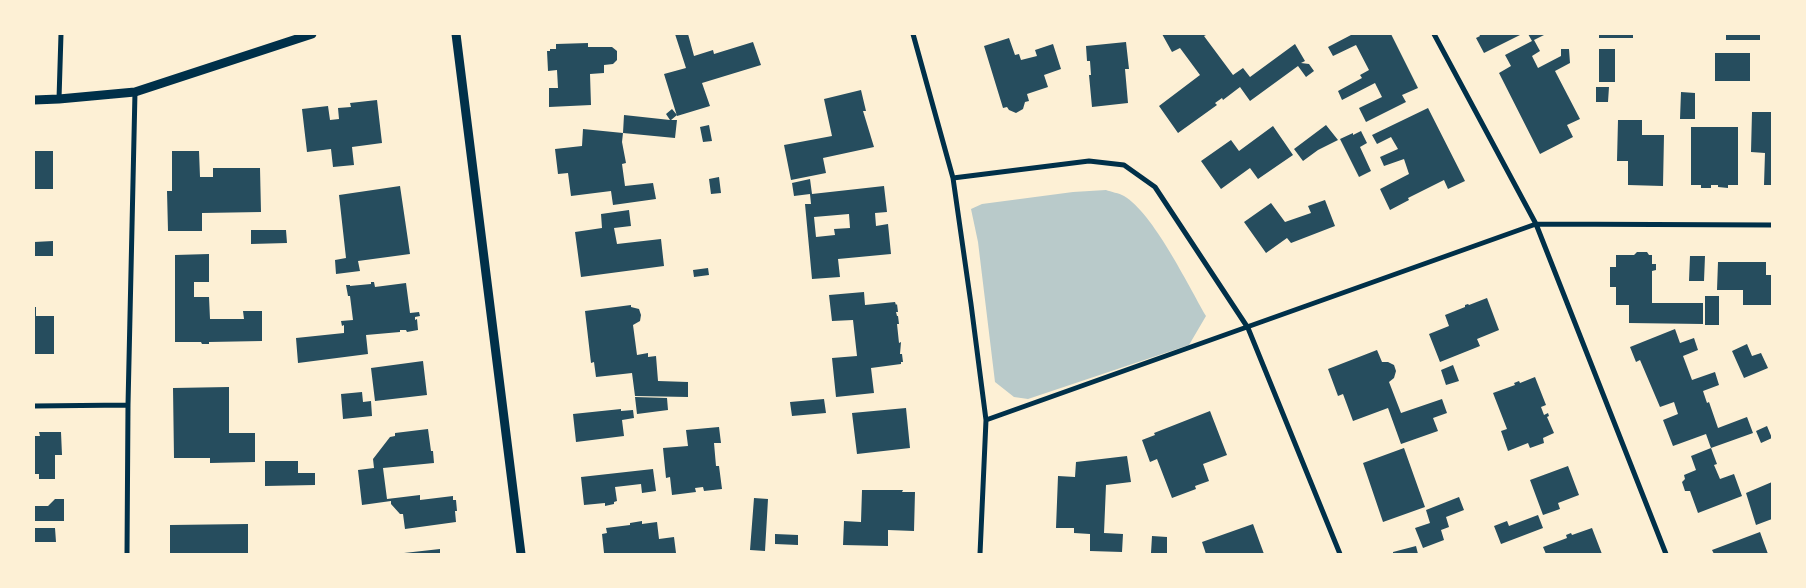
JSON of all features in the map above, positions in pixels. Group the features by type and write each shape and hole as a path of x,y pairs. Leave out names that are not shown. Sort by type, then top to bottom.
{"street":[{"path":"60,99 61,34"},
{"path":"34,100 135,92 312,34"},
{"path":"456,34 521,554"},
{"path":"913,34 953,178 986,420 980,554"},
{"path":"1434,34 1536,224 1666,554"},
{"path":"127,554 128,405 135,92"},
{"path":"953,178 1089,162 1124,165 1155,187 1248,328 1340,554"},
{"path":"986,420 1536,224 1772,225"},
{"path":"34,406 128,405"}],"shaded area":[{"path":"1106,190 1124,196 1147,218 1169,251 1206,316 1189,345 1028,399 1014,397 995,382 978,242 971,209 982,204 1073,192"}],"building":[{"path":"675,34 688,34 694,56 713,50 714,54 753,42 761,65 702,83 710,106 677,116 664,74 686,68"},
{"path":"1162,34 1208,34 1204,36 1233,75 1243,68 1250,77 1295,44 1305,61 1301,63 1309,64 1314,71 1306,77 1298,66 1250,101 1240,87 1223,100 1222,98 1215,103 1217,105 1178,133 1159,106 1200,75 1180,48 1172,52"},
{"path":"1350,34 1391,34 1418,88 1402,95 1406,102 1366,122 1359,108 1382,97 1375,83 1342,100 1338,91 1362,78 1360,75 1369,70 1356,45 1333,56 1328,47"},
{"path":"1479,34 1522,34 1484,53 1476,38 1480,36"},
{"path":"1528,34 1546,34 1534,40 1540,51 1532,56 1538,68 1561,56 1561,49 1569,49 1570,63 1555,71 1580,119 1567,125 1573,137 1540,154 1499,73 1511,66 1505,55 1532,41"},
{"path":"1599,34 1633,34 1633,38 1599,38"},
{"path":"1726,34 1760,34 1760,40 1726,40"},
{"path":"1009,38 1015,55 1019,54 1021,60 1037,56 1035,50 1053,44 1061,69 1044,75 1048,87 1027,94 1029,101 1025,102 1023,109 1016,113 1007,107 1003,108 984,46"},
{"path":"1126,42 1129,69 1125,69 1128,103 1092,107 1089,75 1091,75 1090,61 1087,61 1086,46"},
{"path":"588,43 588,47 612,47 617,51 617,60 613,64 604,65 604,73 590,74 591,105 549,107 549,88 558,88 557,70 548,71 547,51 556,49 556,44"},
{"path":"1599,49 1615,49 1615,82 1599,82"},
{"path":"1715,53 1750,53 1750,81 1715,81"},
{"path":"1596,87 1609,87 1608,102 1596,102"},
{"path":"861,90 866,111 863,111 874,147 823,158 826,173 791,180 784,145 832,136 824,99"},
{"path":"1681,92 1695,93 1695,119 1680,119"},
{"path":"377,100 382,143 352,147 354,165 333,167 331,149 307,152 302,109 328,106 330,120 339,119 338,108 351,107 350,103"},
{"path":"1428,108 1465,181 1448,189 1444,180 1408,198 1409,200 1390,210 1380,189 1409,174 1404,159 1384,166 1380,157 1398,149 1391,137 1377,144 1372,135"},
{"path":"672,109 677,115 671,120 677,120 675,138 623,133 624,115 670,120 666,114"},
{"path":"1752,112 1772,112 1772,185 1764,185 1765,153 1751,152"},
{"path":"1618,120 1642,120 1642,135 1664,135 1663,186 1628,185 1628,161 1617,161"},
{"path":"709,125 712,141 703,142 700,127"},
{"path":"1326,125 1338,140 1318,150 1303,161 1294,149"},
{"path":"1273,126 1293,155 1258,179 1250,168 1221,189 1201,161 1231,140 1239,151"},
{"path":"1691,127 1738,127 1738,185 1728,185 1728,188 1711,185 1711,188 1701,188 1701,185 1691,185"},
{"path":"583,129 623,133 622,142 626,163 622,164 625,186 653,183 656,199 613,205 611,191 571,196 568,173 558,174 555,149 582,146"},
{"path":"1361,131 1367,143 1360,147 1371,171 1359,177 1340,139"},
{"path":"34,151 53,151 53,189 34,189"},
{"path":"172,151 199,151 200,177 213,177 213,168 260,168 261,212 202,213 202,231 168,231 167,191 172,191"},
{"path":"719,177 721,193 711,194 709,179"},
{"path":"810,179 812,194 884,186 887,212 875,213 876,226 888,224 891,254 838,259 840,277 812,279 805,204 811,204 810,194 794,196 792,183","holes":["849,214 850,228 834,229 835,235 816,237 814,217"]},
{"path":"400,186 410,254 358,261 360,271 336,274 335,260 346,258 339,195"},
{"path":"1325,200 1335,226 1291,243 1287,238 1266,253 1244,222 1271,203 1285,222 1311,213 1308,206"},
{"path":"629,210 631,226 614,228 617,244 661,239 664,266 581,277 575,232 602,228 601,214"},
{"path":"251,230 286,230 287,243 251,244"},
{"path":"53,241 53,256 34,256 34,242"},
{"path":"1637,252 1647,252 1649,255 1652,255 1652,264 1656,264 1656,270 1652,271 1652,303 1703,303 1703,324 1629,323 1629,305 1616,305 1616,287 1610,287 1610,267 1616,267 1616,255 1634,255"},
{"path":"209,254 209,282 194,282 194,297 209,297 210,319 244,319 243,311 262,311 262,341 209,342 209,344 202,344 201,342 175,342 175,255"},
{"path":"1690,256 1705,256 1704,281 1689,281"},
{"path":"1718,262 1766,262 1766,275 1772,275 1772,305 1743,305 1743,290 1717,290"},
{"path":"708,268 709,275 694,277 693,270"},
{"path":"371,282 374,282 375,287 406,283 410,313 419,312 420,316 415,317 418,330 407,332 406,330 400,330 400,332 366,335 368,354 298,363 296,338 344,333 344,325 342,326 341,321 353,320 350,296 348,296 346,285 371,284"},
{"path":"864,292 865,305 895,302 897,304 899,343 901,342 900,354 902,354 903,362 901,364 871,368 874,393 836,397 832,358 857,356 853,320 832,321 829,295"},
{"path":"1705,296 1719,296 1719,325 1705,325"},
{"path":"1487,298 1499,330 1477,339 1480,346 1440,362 1429,334 1449,326 1445,315 1465,307 1465,305"},
{"path":"631,305 631,307 639,309 641,315 640,321 633,325 637,355 648,353 648,357 656,356 658,381 688,382 688,397 635,396 632,373 596,377 594,362 591,363 585,311"},
{"path":"34,307 36,307 36,316 54,316 54,354 34,354"},
{"path":"1675,329 1680,343 1694,338 1698,350 1683,356 1692,380 1715,372 1719,385 1703,391 1718,428 1747,417 1753,433 1711,448 1706,434 1673,446 1663,420 1678,414 1674,402 1660,407 1640,360 1636,362 1630,347"},
{"path":"1747,344 1752,356 1761,353 1768,368 1744,378 1732,351"},
{"path":"1377,350 1382,362 1394,365 1396,371 1394,378 1389,382 1401,413 1442,399 1447,413 1433,418 1438,431 1401,444 1388,408 1353,421 1343,394 1338,396 1328,369"},
{"path":"423,361 427,395 375,401 371,368"},
{"path":"1453,365 1459,381 1446,385 1441,370"},
{"path":"1535,377 1546,405 1541,407 1544,415 1548,413 1549,416 1547,417 1554,433 1543,438 1544,443 1530,448 1528,443 1508,451 1501,431 1507,429 1493,393 1515,385 1514,383 1519,381 1520,383"},
{"path":"229,387 229,433 255,433 255,462 210,463 210,458 174,458 173,388"},
{"path":"362,392 363,402 371,401 372,416 343,419 341,394"},
{"path":"635,397 667,398 668,410 637,414"},
{"path":"824,399 826,413 792,416 790,402"},
{"path":"906,408 910,448 857,454 852,413"},
{"path":"621,409 621,411 633,410 634,418 622,420 624,436 576,442 573,414"},
{"path":"1210,411 1227,455 1203,464 1209,481 1195,486 1196,489 1172,498 1157,459 1150,462 1142,440 1155,435 1154,433"},
{"path":"1767,426 1772,438 1761,443 1756,431"},
{"path":"719,427 721,443 714,443 716,466 719,466 722,489 704,491 703,487 695,488 696,492 672,495 670,477 666,478 663,448 688,446 686,430"},
{"path":"428,429 434,463 383,468 387,499 420,495 420,500 453,496 453,500 456,500 456,522 405,529 403,514 400,514 391,504 391,501 362,505 358,470 374,468 373,459 390,437 395,436 395,433"},
{"path":"39,432 61,432 62,455 55,455 55,479 39,479 39,474 34,474 34,436 40,436"},
{"path":"1404,448 1425,507 1383,522 1363,463"},
{"path":"1711,448 1717,464 1714,465 1720,479 1734,474 1742,496 1698,513 1690,491 1685,491 1682,482 1685,479 1684,475 1696,470 1691,456"},
{"path":"1127,456 1131,482 1106,485 1104,533 1123,534 1122,552 1090,551 1090,534 1074,533 1074,528 1056,528 1058,476 1075,477 1076,462"},
{"path":"265,461 298,461 298,473 315,473 315,485 265,486"},
{"path":"1568,466 1579,495 1558,503 1560,509 1543,515 1530,480"},
{"path":"653,469 656,491 642,493 641,484 615,487 617,501 614,504 605,506 605,503 584,505 581,477"},
{"path":"1772,482 1772,519 1756,525 1746,493"},
{"path":"862,490 903,490 902,492 915,492 914,531 888,530 888,546 843,545 844,521 861,522"},
{"path":"1459,497 1464,510 1446,517 1449,527 1441,530 1444,540 1423,548 1415,528 1430,523 1426,510"},
{"path":"754,498 768,499 765,551 750,550"},
{"path":"55,499 64,499 64,521 34,521 34,506 48,506"},
{"path":"1538,515 1543,528 1501,544 1494,526 1507,521 1509,526"},
{"path":"642,521 642,524 657,522 659,539 674,537 676,553 604,553 602,534 607,533 606,528 630,525 630,523"},
{"path":"248,524 248,554 170,554 170,525"},
{"path":"1253,524 1264,554 1206,554 1202,542"},
{"path":"34,528 55,528 56,542 34,542"},
{"path":"1592,528 1602,554 1546,554 1543,547 1567,538 1566,535 1571,533 1572,535"},
{"path":"1760,532 1768,554 1714,554 1712,550"},
{"path":"775,534 798,535 798,545 775,544"},
{"path":"1152,536 1167,537 1167,553 1151,553"},
{"path":"1416,546 1418,554 1393,554 1393,552"},
{"path":"440,549 440,554 404,554 404,553"}]}
